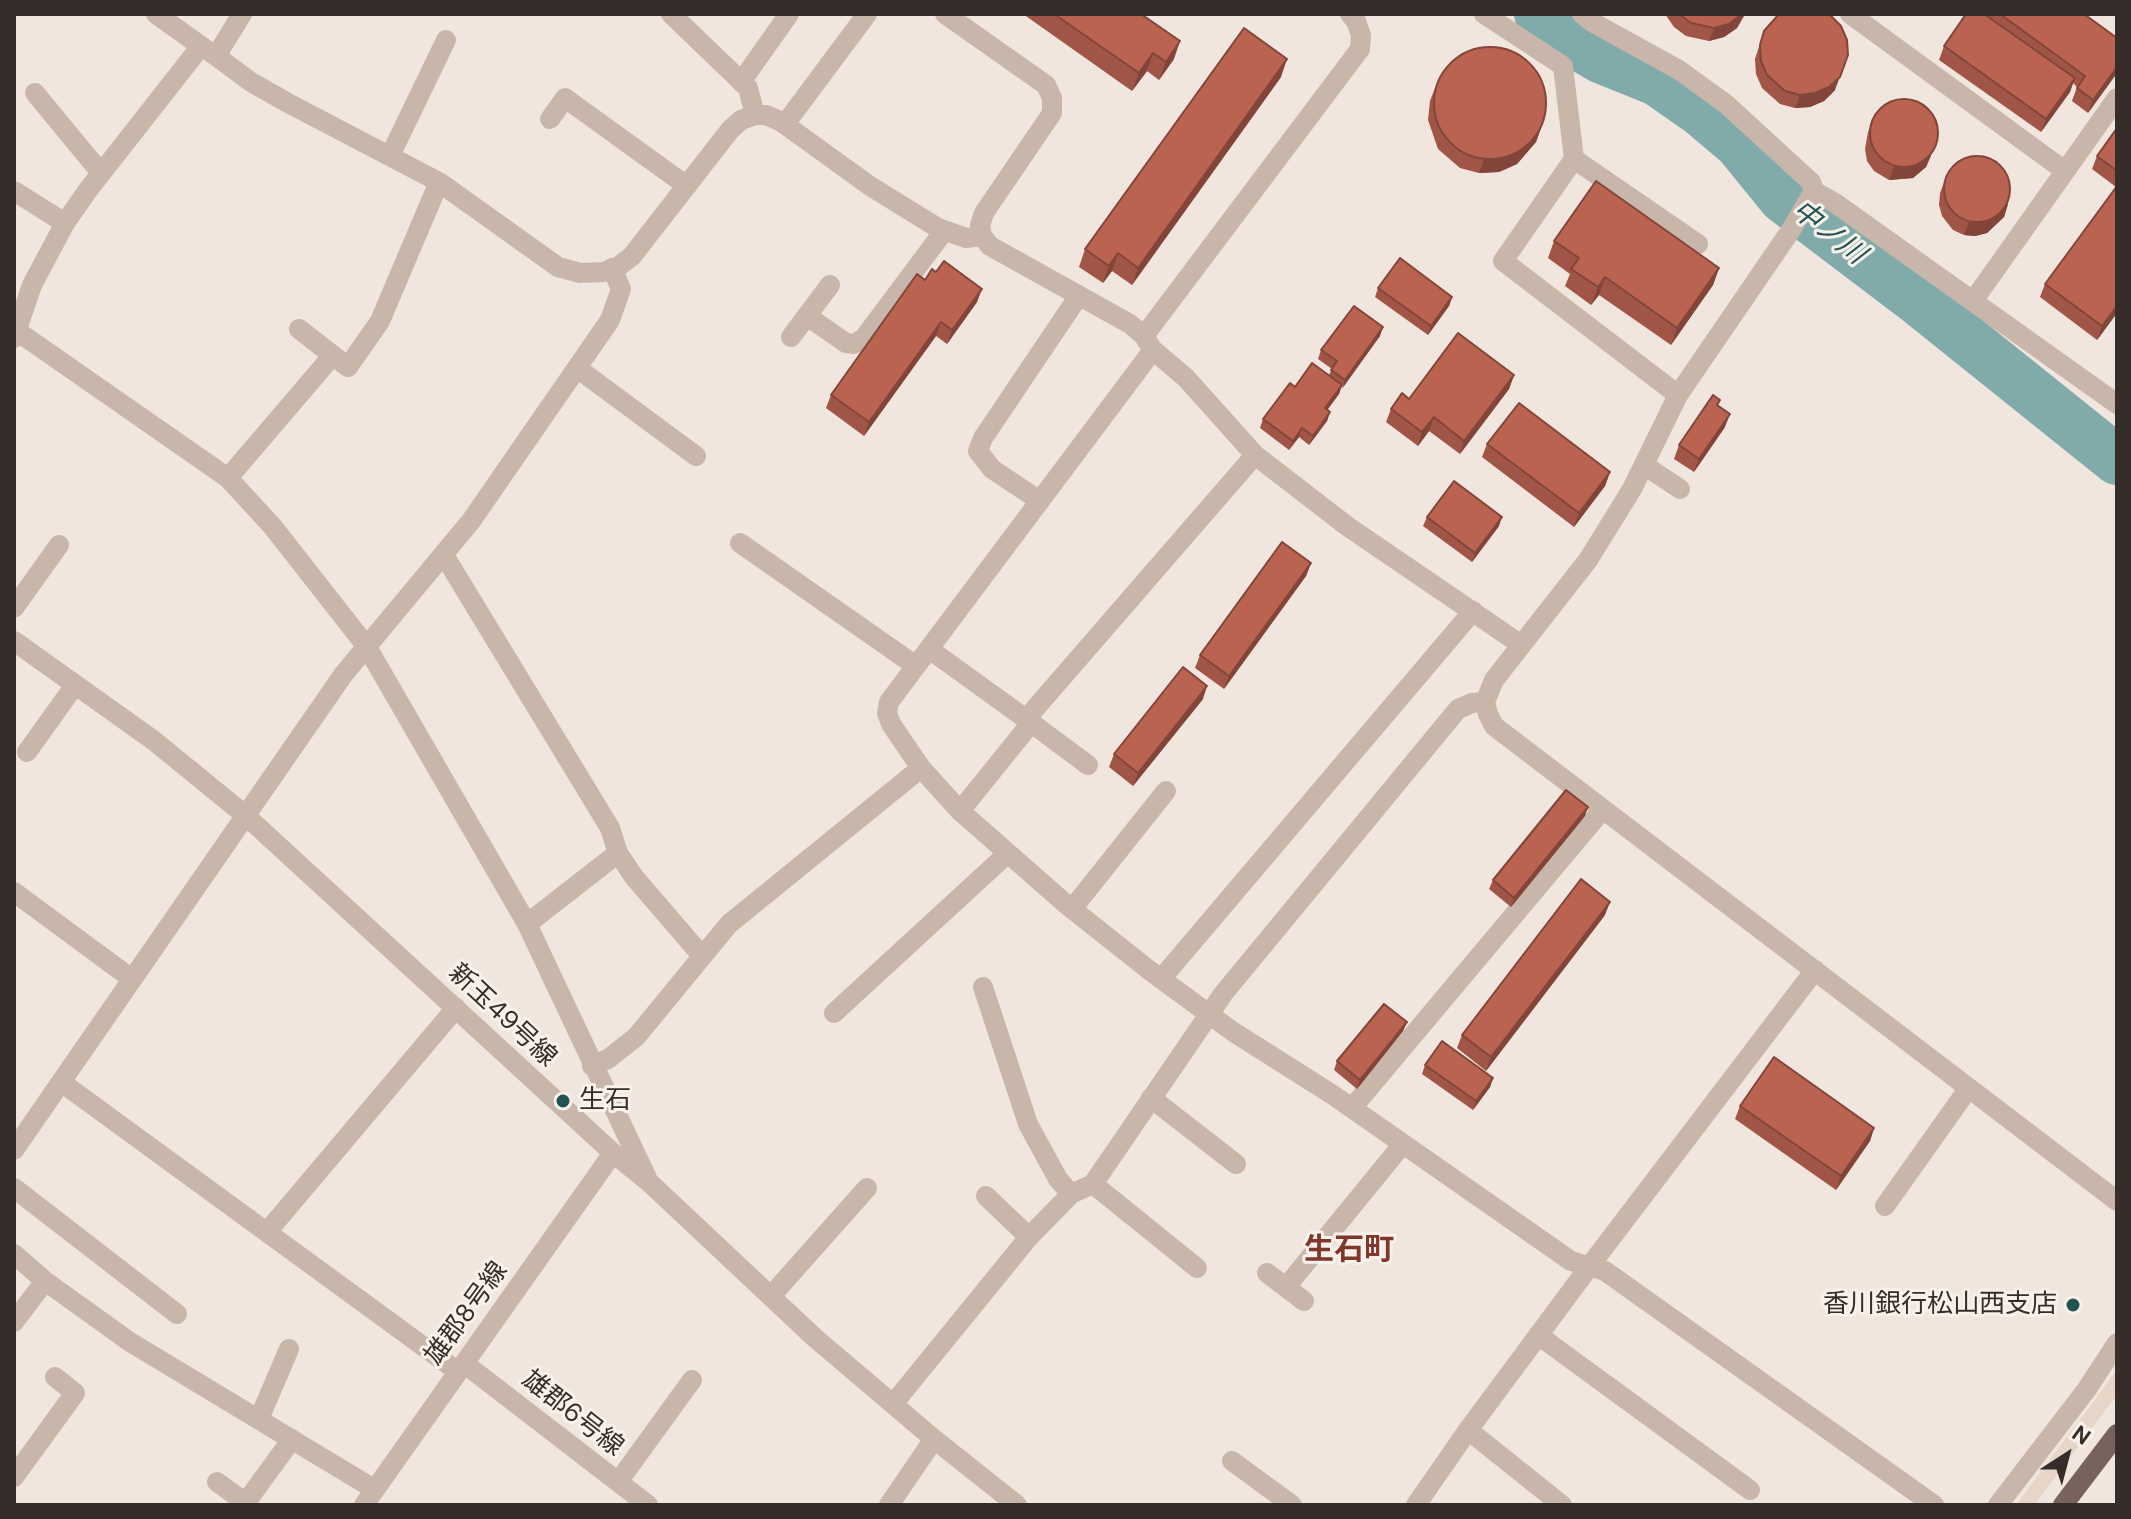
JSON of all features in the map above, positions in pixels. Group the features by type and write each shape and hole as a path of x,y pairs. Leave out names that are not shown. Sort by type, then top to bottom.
{"main road":[{"path":"2063,1505 2117,1434"}],"street":[{"path":"156,14 251,82 439,182 558,267 580,273 603,272 632,256 730,130 741,120 755,115 766,115 785,124 870,186 944,231 966,238 982,236"},
{"path":"242,14 101,173 65,223 32,285 15,333 228,478 273,527 367,647 527,924 650,1183"},
{"path":"671,14 748,88 755,115"},
{"path":"741,82 789,14"},
{"path":"785,124 867,14"},
{"path":"945,14 1046,85 1052,98 1052,113 984,213 980,225 982,236 990,246 1130,324 1186,378 1255,455 1347,526 1520,644"},
{"path":"1350,14 1361,35 1360,49 1148,343 1040,501 889,702 887,713 891,724 921,768 960,811 1072,909 1161,979 1571,1261 1605,1271 1934,1505"},
{"path":"1484,14 1563,66 1574,159 1503,261 1678,395"},
{"path":"1582,14 1679,70 1726,104 1811,182 1812,196 1678,395 1632,489 1588,560 1494,680 1485,702 1494,726 2117,1201"},
{"path":"1850,14 2065,171"},
{"path":"390,156 446,40"},
{"path":"35,93 101,173"},
{"path":"550,119 565,98 687,186"},
{"path":"1973,301 2117,98"},
{"path":"1574,159 1698,244"},
{"path":"299,329 348,367 380,321 439,182"},
{"path":"14,191 65,223"},
{"path":"1812,196 1835,203 2117,404"},
{"path":"807,316 846,343 854,344 864,338 944,231"},
{"path":"14,1150 343,675 471,521 610,320 621,289 612,268"},
{"path":"791,337 830,285"},
{"path":"1040,501 992,469 978,451 983,438 1078,297"},
{"path":"228,478 333,355"},
{"path":"577,368 696,456"},
{"path":"960,811 1028,721 1255,455"},
{"path":"1644,465 1671,483"},
{"path":"740,543 916,666"},
{"path":"14,608 59,545"},
{"path":"444,555 610,828 618,853 634,877 702,956"},
{"path":"1161,979 1473,611"},
{"name":"新玉49号線","path":"14,641 184,764 245,815 771,1296 934,1439 1017,1505"},
{"path":"929,649 1088,765"},
{"path":"27,752 75,685"},
{"path":"893,1404 1029,1237 1071,1194 1093,1184 1223,994 1458,709 1485,702"},
{"path":"592,1066 608,1059 636,1037 729,924 921,768"},
{"path":"1072,909 1166,791"},
{"path":"1352,1108 1603,809"},
{"path":"527,924 618,853"},
{"path":"834,1013 1007,854"},
{"path":"14,892 132,979"},
{"path":"1416,1505 1538,1335 1815,970"},
{"path":"983,987 1028,1124 1058,1179 1071,1194"},
{"path":"267,1232 456,1008"},
{"name":"雄郡6号線","path":"61,1082 267,1232 461,1367 648,1505"},
{"path":"1885,1206 1968,1089"},
{"path":"1151,1098 1236,1164"},
{"path":"1286,1287 1402,1145"},
{"name":"雄郡8号線","path":"372,1499 461,1367 613,1153"},
{"path":"1093,1184 1197,1268"},
{"path":"14,1188 177,1314"},
{"path":"771,1296 867,1188"},
{"path":"986,1196 1029,1237"},
{"path":"14,1254 45,1281 130,1342 292,1439 372,1499"},
{"path":"1267,1273 1304,1301"},
{"path":"14,1322 45,1281"},
{"path":"1538,1335 1750,1490"},
{"path":"1998,1505 2087,1389 2117,1343"},
{"path":"259,1419 289,1349"},
{"path":"14,1477 75,1393 55,1377"},
{"path":"618,1482 692,1380"},
{"path":"1468,1430 1562,1505"},
{"path":"217,1482 245,1504 292,1439"},
{"path":"889,1505 934,1439"},
{"path":"1232,1461 1292,1505"}],"shaded area":[{"path":"2117,1370 2117,1396 2034,1505 2016,1505"}],"building":[{"path":"1054,14 1141,14 1180,41 1166,62 1153,53 1139,73"},
{"path":"1679,14 1742,14 1729,24 1714,28 1691,23"},
{"path":"1779,14 1829,14 1841,26 1847,40 1848,55 1840,77 1829,87 1800,95 1785,91 1767,75 1761,61 1760,45 1764,31"},
{"path":"1966,14 1984,14 2075,78 2046,119 1944,46"},
{"path":"2000,14 2084,14 2117,38 2117,67 2093,100 2077,88 2085,76"},
{"path":"1244,28 1287,59 1138,268 1118,253 1109,266 1085,249"},
{"path":"1490,47 1511,51 1530,63 1542,82 1546,103 1542,124 1530,143 1511,155 1490,159 1469,155 1450,143 1438,124 1434,103 1438,82 1450,63 1469,51"},
{"path":"1904,99 1928,109 1938,133 1928,157 1904,167 1880,157 1870,133 1880,109"},
{"path":"2117,128 2117,171 2097,156"},
{"path":"1970,156 1984,156 1996,161 2005,170 2010,189 2008,202 2001,213 1984,222 1970,222 1958,217 1949,208 1944,196 1944,182 1949,170 1958,161"},
{"path":"1596,181 1719,268 1677,328 1605,277 1598,287 1571,269 1579,258 1554,241"},
{"path":"2117,186 2117,306 2102,326 2045,284"},
{"path":"1400,258 1452,297 1431,326 1378,288"},
{"path":"944,261 982,289 952,330 941,322 869,422 831,395 917,274 925,280 932,269 936,272"},
{"path":"1354,306 1383,327 1345,380 1331,370 1337,361 1321,350"},
{"path":"1458,333 1514,375 1464,441 1434,417 1422,432 1391,409 1402,393 1409,399"},
{"path":"1312,363 1342,385 1325,408 1330,412 1313,436 1302,428 1293,441 1263,419 1290,383 1295,387"},
{"path":"1713,395 1720,400 1717,405 1730,414 1699,459 1679,445"},
{"path":"1519,403 1610,472 1579,513 1487,444"},
{"path":"1454,481 1502,517 1475,553 1427,517"},
{"path":"1282,542 1311,563 1229,676 1200,655"},
{"path":"1183,667 1207,686 1138,773 1114,754"},
{"path":"1566,790 1588,807 1514,898 1493,880"},
{"path":"1581,879 1610,902 1491,1057 1462,1035"},
{"path":"1384,1004 1407,1022 1360,1080 1337,1061"},
{"path":"1442,1041 1493,1078 1476,1101 1425,1065"},
{"path":"1774,1057 1874,1128 1841,1176 1740,1106"}],"waterway":[{"name":"中ノ川","path":"1539,14 1576,44 1600,58 1657,81 1700,111 1739,144 1783,198 1915,298 2117,460"}],"place":[{"name":"生石","path":"563,1101"},
{"name":"香川銀行松山西支店","path":"2073,1305"}],"district":[{"name":"生石町","path":"1349,1251"}]}
